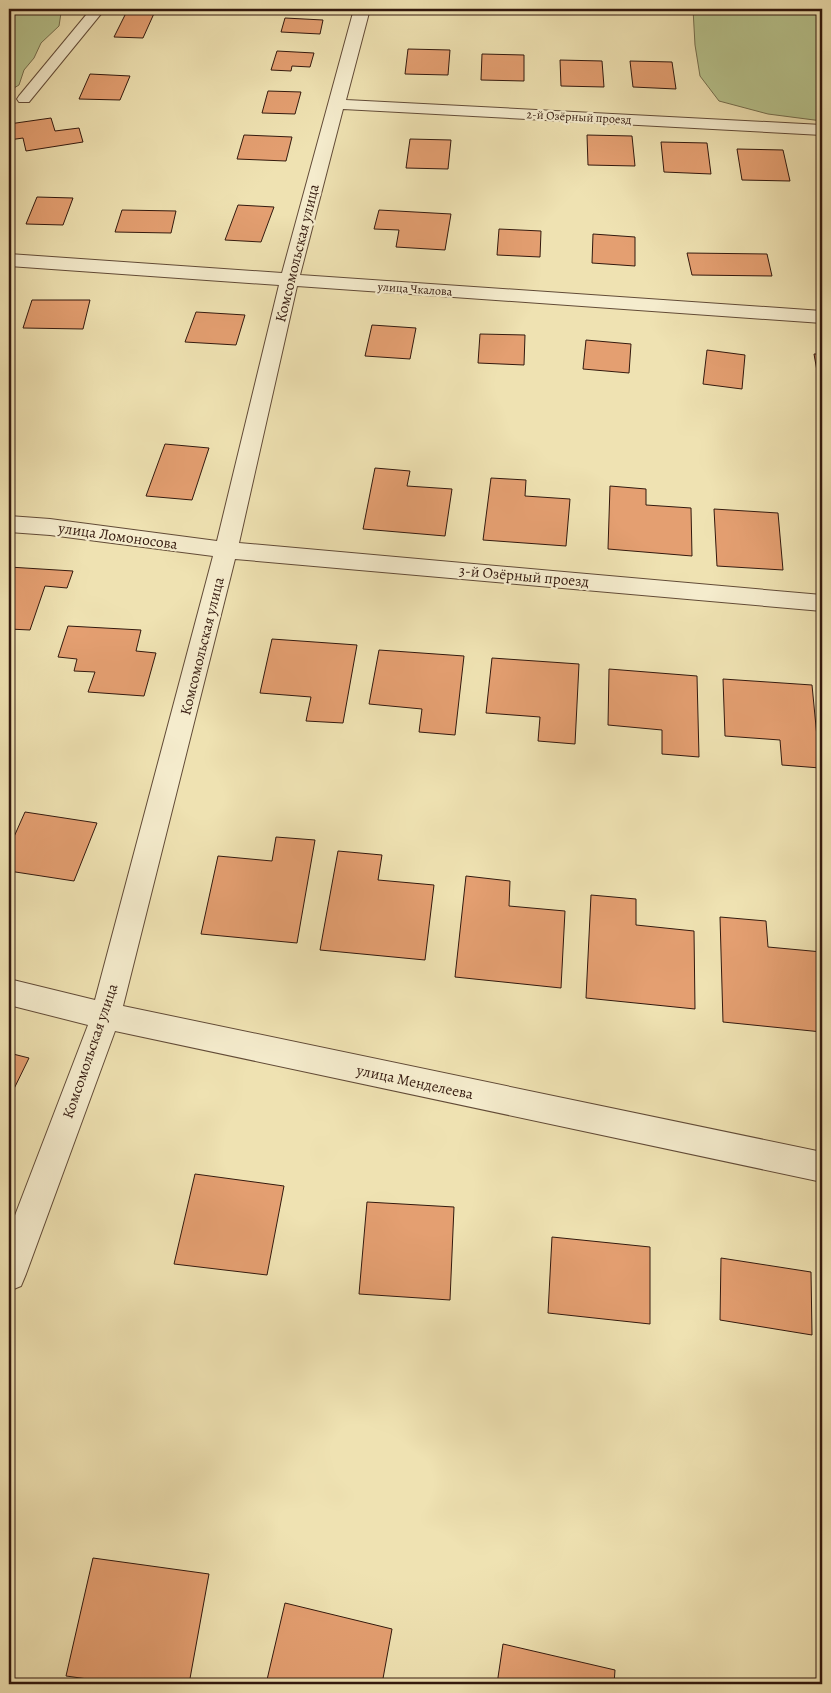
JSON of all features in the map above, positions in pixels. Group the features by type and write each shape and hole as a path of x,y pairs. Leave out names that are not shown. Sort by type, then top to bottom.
{"street":[{"name":"Комсомольская улица","path":"9,1274 106,1016 226,550 289,281 362,9"},
{"name":"2-й Озёрный проезд","path":"336,104 822,130"},
{"name":"улица Чкалова","path":"9,260 822,318"},
{"name":"улица Ломоносова","path":"9,524 50,527 226,550"},
{"name":"3-й Озёрный проезд","path":"226,550 822,603"},
{"name":"улица Менделеева","path":"9,992 106,1016 822,1167"}],"lane":[{"path":"24,99 98,9"}],"green space":[{"path":"9,9 64,9 61,13 59,26 41,43 34,58 24,70 19,85 9,91"},
{"path":"693,9 822,9 822,121 768,114 719,101 700,76 695,45"}],"building":[{"path":"128,9 156,9 143,38 114,37"},
{"path":"285,18 323,20 320,34 281,32"},
{"path":"408,49 450,50 448,75 405,74"},
{"path":"277,51 314,53 310,67 292,66 291,71 271,70"},
{"path":"482,54 524,55 524,81 481,80"},
{"path":"560,60 602,61 604,87 561,86"},
{"path":"630,61 672,62 676,89 633,87"},
{"path":"90,74 130,76 120,100 79,99"},
{"path":"268,91 301,92 295,114 262,113"},
{"path":"51,118 55,131 79,128 83,142 26,151 23,138 9,140 9,124"},
{"path":"244,135 292,137 286,161 237,159"},
{"path":"587,135 632,136 635,166 588,165"},
{"path":"410,139 451,140 448,169 406,168"},
{"path":"661,142 707,143 711,174 664,172"},
{"path":"737,149 783,150 790,181 742,180"},
{"path":"37,197 73,198 63,225 26,224"},
{"path":"238,205 274,207 261,242 225,240"},
{"path":"122,210 176,211 171,233 115,232"},
{"path":"379,210 451,214 445,250 396,247 399,230 374,229"},
{"path":"499,229 541,231 540,257 497,255"},
{"path":"593,234 635,237 635,266 592,263"},
{"path":"687,253 767,254 772,276 692,275"},
{"path":"32,300 90,300 83,329 23,328"},
{"path":"196,312 245,315 236,345 185,342"},
{"path":"372,325 416,328 410,359 365,356"},
{"path":"480,334 525,335 524,365 478,363"},
{"path":"586,340 631,344 629,373 583,369"},
{"path":"707,350 745,355 742,389 703,384"},
{"path":"814,354 822,354 822,389 820,388"},
{"path":"165,444 209,448 192,500 146,496"},
{"path":"375,468 410,471 407,486 452,489 445,536 363,529"},
{"path":"491,478 526,480 525,496 570,499 566,546 483,540"},
{"path":"610,486 646,489 646,505 691,508 692,556 608,549"},
{"path":"714,509 778,513 783,570 717,566"},
{"path":"9,567 73,571 67,588 45,586 30,630 9,629"},
{"path":"68,626 141,630 136,651 156,653 144,696 88,692 95,672 74,671 77,659 58,657"},
{"path":"272,639 357,645 343,723 306,721 311,697 260,693"},
{"path":"379,650 464,656 455,735 419,732 422,709 369,704"},
{"path":"492,658 579,664 575,744 538,741 540,717 486,713"},
{"path":"609,669 697,676 699,757 662,754 662,730 608,725"},
{"path":"723,679 812,685 820,768 782,765 780,740 725,736"},
{"path":"25,812 97,823 74,881 9,871 9,848"},
{"path":"276,837 315,840 297,943 201,934 218,856 272,861"},
{"path":"338,851 382,855 378,880 434,885 425,960 320,950"},
{"path":"466,876 510,881 509,906 565,911 561,988 455,977"},
{"path":"591,895 636,899 636,925 694,931 695,1009 586,998"},
{"path":"720,917 766,921 768,947 822,952 822,1032 723,1022"},
{"path":"9,1053 29,1058 9,1099"},
{"path":"195,1174 284,1186 267,1275 174,1264"},
{"path":"367,1202 454,1207 450,1300 359,1294"},
{"path":"552,1237 650,1247 650,1324 548,1313"},
{"path":"721,1258 811,1272 812,1335 720,1320"},
{"path":"93,1558 209,1574 189,1684 124,1684 66,1676"},
{"path":"285,1603 392,1629 382,1684 266,1684"},
{"path":"503,1644 615,1670 614,1684 497,1684"}]}
